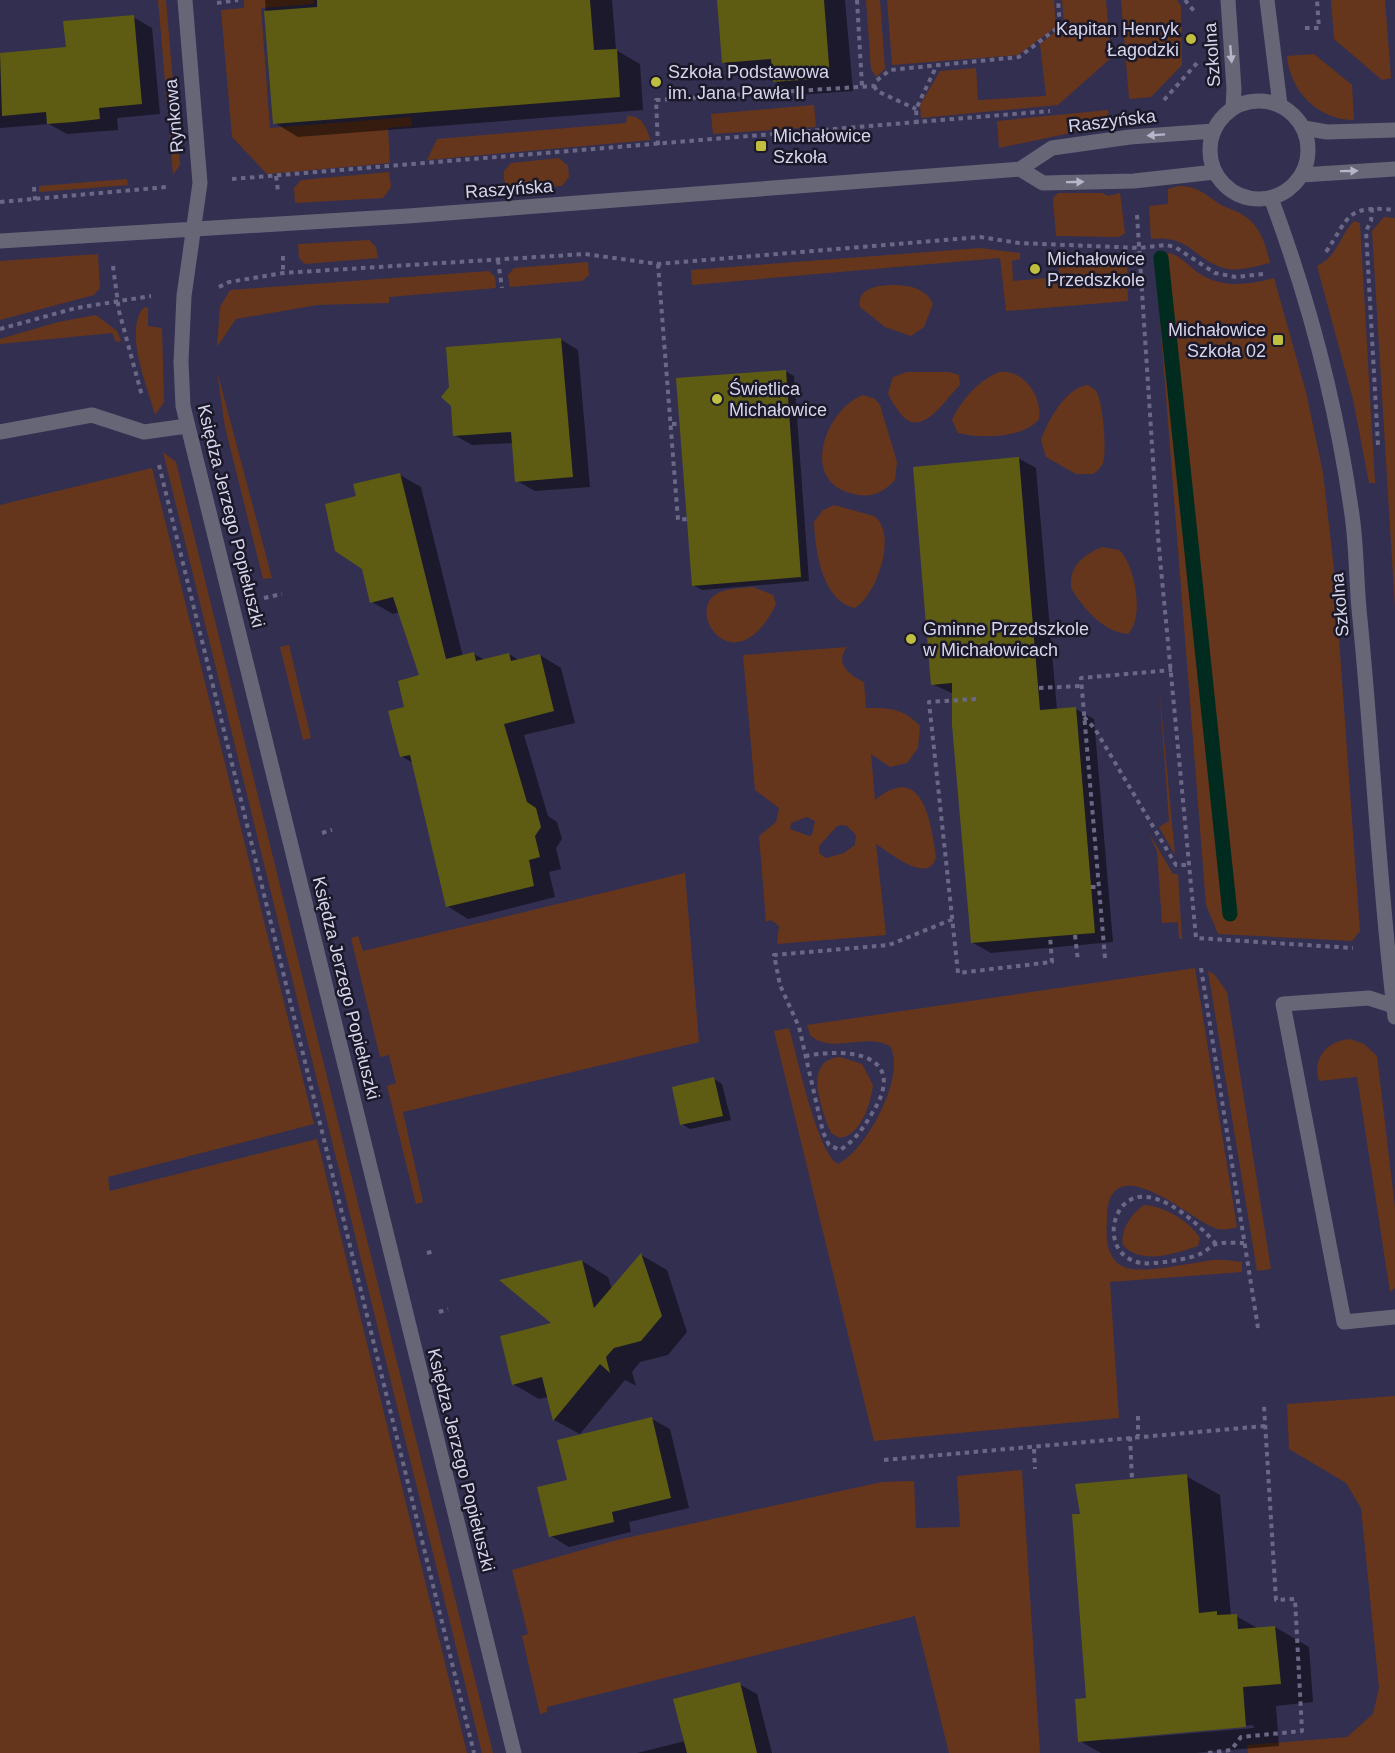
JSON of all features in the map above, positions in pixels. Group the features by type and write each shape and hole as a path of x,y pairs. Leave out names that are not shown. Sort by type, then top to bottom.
{"street":[{"name":"Rynkowa","path":"184,0 200,183 194,228"},
{"name":"Szkolna","path":"1228,0 1234,89 1233,108"},
{"path":"1267,0 1280,105"},
{"path":"1257,101 1280,105 1290,111 1304,128 1309,152 1302,175 1288,189 1271,198 1251,198 1233,192 1215,172 1210,151 1214,131 1225,114 1233,108 1257,101"},
{"path":"1304,128 1327,132 1395,130"},
{"name":"Raszyńska","path":"0,242 408,216 1020,169 1052,148 1130,137 1214,131"},
{"path":"1020,169 1043,183 1134,181 1215,172"},
{"path":"1302,175 1395,169"},
{"name":"Szkolna","path":"1271,198 1294,266 1325,372 1338,428 1353,517 1379,878 1395,1010"},
{"name":"Księdza Jerzego Popiełuszki","path":"194,228 181,340 182,395 187,426 514,1753"},
{"path":"0,432 92,415 151,432 187,426"},
{"path":"1395,1010 1369,998 1283,1004 1344,1322 1395,1317"}],"path":[{"path":"211,3 238,0"},
{"path":"857,0 862,86"},
{"path":"874,86 876,81 890,70 1019,57 1060,26 1058,0"},
{"path":"1296,28 1319,28 1317,0"},
{"path":"1160,104 1200,59"},
{"path":"917,124 916,109 936,67"},
{"path":"658,145 656,100 874,86"},
{"path":"874,86 878,91 916,109"},
{"path":"225,180 917,124 1060,110"},
{"path":"0,202 174,186"},
{"path":"34,187 35,200"},
{"path":"1372,201 1366,231 1378,457"},
{"path":"1136,203 1158,537 1196,939 1363,948"},
{"path":"1323,255 1347,216 1372,209 1395,210"},
{"path":"215,289 229,282 283,273 585,254 658,264 980,237 1019,243 1140,248 1176,247 1203,267 1229,276 1249,276 1272,272"},
{"path":"498,260 502,288"},
{"path":"658,264 678,520 687,519"},
{"path":"113,265 117,300 474,1753"},
{"path":"0,329 58,312 150,295 157,297"},
{"path":"672,424 680,424"},
{"path":"260,598 282,594"},
{"path":"1105,958 1081,678 1172,670"},
{"path":"1039,688 1081,686"},
{"path":"976,699 929,702 958,973 1052,962 1050,936"},
{"path":"1083,716 1095,729 1176,865 1190,865"},
{"path":"1091,887 1098,886"},
{"path":"805,1056 837,1052 861,1054 876,1061 883,1072 884,1083 878,1104 858,1136 840,1150 829,1145 823,1132 805,1056 799,1027 780,985 774,955 889,945 953,919"},
{"path":"1075,934 1078,961"},
{"path":"1201,968 1258,1328"},
{"path":"1216,1244 1199,1225 1186,1216 1148,1197 1136,1197 1128,1203 1117,1215 1113,1227 1114,1242 1120,1253 1129,1260 1143,1264 1199,1255 1216,1244 1244,1243"},
{"path":"1208,1753 1231,1752 1242,1737 1302,1731 1295,1599 1276,1600 1264,1406"},
{"path":"1138,1416 1138,1436"},
{"path":"884,1460 1034,1449 1138,1436 1265,1426"},
{"path":"1130,1437 1132,1479"},
{"path":"1034,1449 1035,1469"}],"shaded area":[{"path":"158,0 166,0 180,165 173,175"},
{"path":"244,0 314,0 314,4 261,8 270,128 411,117 412,126 388,128 390,163 267,174 232,137 221,10 244,8"},
{"path":"866,0 880,0 885,69 876,77 871,69"},
{"path":"887,0 1054,0 1056,27 1018,55 892,65"},
{"path":"1062,0 1106,0 1111,58 1058,105 921,118 920,105 940,71 976,68 978,100 1046,96 1040,44 1064,25"},
{"path":"1121,0 1177,0 1181,6 1182,65 1151,97 1129,99"},
{"path":"1331,0 1385,0 1391,78 1382,80 1334,39"},
{"path":"1314,54 1352,85 1354,120 1329,115 1318,109 1300,92 1289,69 1287,56"},
{"path":"814,105 816,127 713,134 711,114"},
{"path":"1108,110 1110,126 1100,124 1094,128 999,148 997,121"},
{"path":"627,116 640,120 651,140 427,160 437,139 626,123"},
{"path":"559,158 568,166 569,177 562,186 512,189 504,181 504,171 511,163"},
{"path":"389,172 391,187 383,198 295,203 294,188 301,180"},
{"path":"127,179 128,185 39,192 39,186"},
{"path":"1179,186 1197,189 1221,205 1249,219 1261,236 1270,263 1244,269 1228,269 1217,266 1176,241 1151,239 1149,206 1168,204 1168,189"},
{"path":"1058,193 1102,193 1108,196 1120,193 1125,233 1119,237 1056,236 1053,198"},
{"path":"1384,217 1395,218 1395,609 1372,231"},
{"path":"1354,221 1360,223 1375,483 1369,483 1353,399 1317,266 1330,257"},
{"path":"369,240 376,247 378,258 305,264 299,258 298,244"},
{"path":"980,248 1020,253 1020,259 1012,261 1013,281 1059,277 1058,255 1120,256 1127,261 1128,301 1006,311 1000,258 692,285 691,270"},
{"path":"1170,253 1181,258 1197,272 1215,281 1244,284 1274,278 1306,392 1323,473 1334,569 1360,931 1352,941 1218,934 1206,905 1155,257"},
{"path":"98,254 100,288 94,295 0,320 0,261"},
{"path":"588,262 589,275 582,281 510,287 508,275 514,268"},
{"path":"489,271 495,277 496,288 389,297 389,303 317,305 236,319 217,347 220,307 230,290"},
{"path":"893,285 921,291 933,304 924,327 911,336 885,327 860,307 860,301 865,292 875,287"},
{"path":"144,307 148,308 148,326 162,328 164,402 155,415 136,345 138,318"},
{"path":"96,315 117,331 121,341 116,342 112,333 0,344 0,339 58,322"},
{"path":"217,371 272,578 263,579 225,427"},
{"path":"907,372 949,372 959,375 960,385 932,415 924,420 916,422 908,420 900,413 888,393 893,377"},
{"path":"1000,372 1017,375 1030,386 1038,402 1039,419 1023,430 1002,435 978,436 958,433 952,420 960,405 978,385"},
{"path":"1088,385 1096,391 1101,404 1104,457 1103,463 1093,474 1076,474 1046,457 1041,440 1058,406 1072,392"},
{"path":"863,395 875,399 880,405 897,462 895,480 885,489 875,494 857,495 834,485 825,474 822,459 824,444 830,428 850,402"},
{"path":"163,452 176,462 493,1753 482,1753"},
{"path":"152,468 314,1124 108,1177 110,1191 317,1139 467,1753 0,1753 0,505"},
{"path":"834,505 874,516 881,524 884,536 882,564 877,578 871,591 855,608 844,603 828,585 822,572 816,546 814,522 823,510"},
{"path":"1102,547 1119,550 1130,567 1137,604 1133,626 1128,634 1102,624 1081,603 1071,588 1072,573 1075,567 1083,558"},
{"path":"753,587 773,595 776,604 760,629 744,640 730,642 718,636 710,625 707,613 710,601 720,592"},
{"path":"289,645 311,738 303,740 280,647"},
{"path":"847,647 843,653 843,663 853,676 864,682 866,708 902,712 920,726 918,748 907,763 890,767 871,754 875,800 891,790 904,787 914,791 922,801 927,813 936,857 932,865 917,868 876,844 886,935 777,944 779,926 771,920 766,922 759,836 776,822 779,808 755,790 743,655","holes":["807,817 815,821 812,835 790,829 791,823","837,826 847,826 856,835 855,845 844,853 826,858 819,853 819,846"]},
{"path":"1159,685 1175,855 1159,827 1169,821"},
{"path":"1149,833 1173,874 1178,874 1182,939 1179,939 1178,922 1162,923 1157,852"},
{"path":"685,873 699,1042 403,1112 423,1202 416,1204 387,1086 396,1083 389,1055 380,1057 351,938 358,936 363,951"},
{"path":"1195,968 1237,1227 1223,1230 1213,1228 1149,1190 1133,1186 1120,1188 1111,1198 1107,1218 1108,1246 1118,1263 1132,1269 1155,1269 1221,1260 1242,1262 1242,1272 1110,1282 1119,1418 874,1441 774,1031 789,1028 815,1123 830,1156 838,1164 860,1144 881,1111 893,1075 894,1059 890,1046 880,1042 838,1044 819,1041 810,1035 807,1025"},
{"path":"1208,971 1214,974 1227,992 1271,1269 1257,1271"},
{"path":"1350,1039 1364,1044 1377,1056 1395,1208 1395,1288 1390,1292 1357,1077 1319,1081 1317,1072 1320,1058 1329,1047 1342,1040"},
{"path":"840,1057 862,1064 873,1085 864,1117 854,1131 840,1138 831,1133 821,1106 818,1074 829,1060"},
{"path":"1144,1205 1168,1211 1183,1220 1200,1238 1198,1246 1179,1252 1149,1256 1140,1255 1123,1245 1125,1228 1131,1217"},
{"path":"1395,1396 1395,1753 1248,1753 1247,1745 1347,1737 1373,1714 1379,1688 1361,1508 1346,1483 1289,1449 1287,1404"},
{"path":"1022,1470 1040,1753 949,1753 915,1616 547,1707 547,1712 540,1714 522,1636 528,1634 512,1570 617,1540 882,1482 914,1481 916,1528 960,1527 957,1476"}],"building":[{"path":"317,0 590,0 594,50 617,49 620,97 273,124 264,11 317,7"},
{"path":"717,0 824,0 830,78 773,82 771,59 722,63"},
{"path":"134,15 142,104 99,108 100,119 73,122 47,124 46,112 2,116 0,53 66,47 63,21"},
{"path":"561,338 573,477 515,482 511,432 453,436 451,406 441,397 449,387 446,347"},
{"path":"786,370 801,577 692,586 676,378"},
{"path":"1019,457 1040,710 1076,707 1095,933 971,943 952,725 952,683 931,685 913,467"},
{"path":"400,473 446,659 474,652 476,661 509,653 511,661 540,654 554,711 504,724 527,802 536,808 541,827 535,836 540,857 529,860 534,886 446,907 410,755 400,757 388,711 404,707 398,681 419,675 393,597 370,603 362,569 335,551 325,504 356,496 353,484"},
{"path":"714,1077 723,1116 680,1125 672,1087"},
{"path":"641,1253 662,1316 641,1341 614,1348 606,1357 610,1373 600,1364 553,1421 542,1377 512,1385 500,1336 551,1323 499,1280 582,1260 594,1308"},
{"path":"652,1417 671,1498 612,1512 614,1522 549,1537 537,1487 567,1480 557,1440"},
{"path":"1187,1474 1199,1613 1217,1611 1217,1615 1237,1614 1238,1629 1275,1626 1281,1684 1243,1687 1246,1727 1078,1742 1075,1699 1086,1698 1072,1514 1080,1514 1075,1484"},
{"path":"740,1682 757,1753 687,1753 673,1699"}],"waterway":[{"path":"1161,258 1230,914"}],"place":[{"name":"Kapitan Henryk Łagodzki","path":"1191,39"},
{"name":"Szkoła Podstawowa im. Jana Pawła II","path":"656,82"},
{"name":"Michałowice Szkoła","path":"761,146"},
{"name":"Michałowice Przedszkole","path":"1035,269"},
{"name":"Michałowice Szkoła 02","path":"1278,340"},
{"name":"Świetlica Michałowice","path":"717,399"},
{"name":"Gminne Przedszkole w Michałowicach","path":"911,639"}]}
